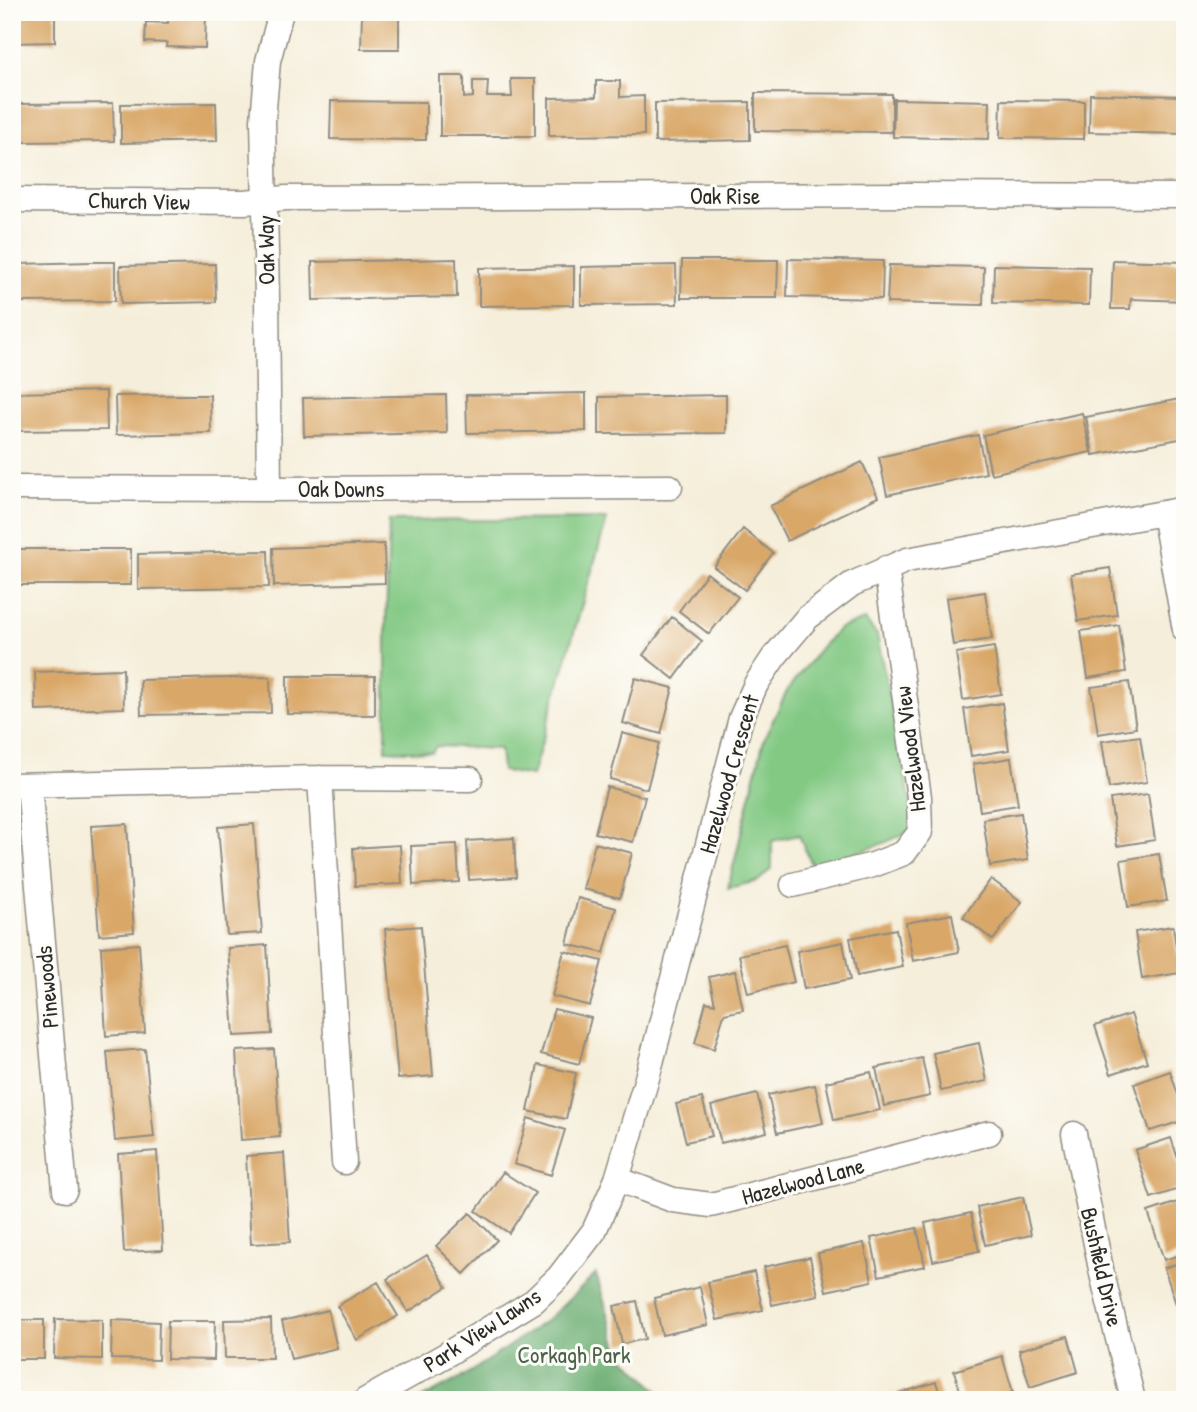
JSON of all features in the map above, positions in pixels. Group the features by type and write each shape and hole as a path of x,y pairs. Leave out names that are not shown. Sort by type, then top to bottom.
{"street":[{"name":"Oak Way","path":"269,489 263,120 268,61 281,12"},
{"name":"Oak Rise","path":"265,200 895,195 1185,196"},
{"name":"Church View","path":"12,200 265,200"},
{"name":"Oak Downs","path":"12,488 670,487"},
{"name":"Hazelwood Crescent","path":"605,1207 617,1179 650,1065 741,718 756,684 774,657 807,618 852,584 907,560 1174,511"},
{"path":"1174,511 1185,630"},
{"name":"Hazelwood View","path":"793,886 873,865 904,853 919,832 919,797 886,568"},
{"path":"320,779 344,1162"},
{"name":"Pinewoods","path":"65,1190 21,785 470,779"},
{"name":"Hazelwood Lane","path":"617,1179 673,1200 711,1205 989,1133"},
{"name":"Bushfield Drive","path":"1074,1134 1102,1274 1133,1400"},
{"name":"Park View Lawns","path":"366,1400 534,1301 573,1259 594,1231 605,1207"}],"green space":[{"path":"607,519 532,776 502,771 500,749 436,746 432,752 386,750 389,521"},
{"path":"865,620 877,635 912,809 913,829 876,846 812,865 799,835 772,841 772,868 758,881 728,888 764,739 787,691 822,646 840,628"},
{"name":"Corkagh Park","path":"596,1274 620,1353 667,1400 419,1400 466,1375 547,1320"}],"building":[{"path":"12,12 55,12 55,42 12,43"},
{"path":"168,12 206,12 205,48 166,47 167,43 145,42 146,22 168,23"},
{"path":"362,12 399,12 399,49 361,49"},
{"path":"440,76 464,76 464,98 473,97 473,81 488,81 487,97 512,97 511,79 535,79 535,136 440,136"},
{"path":"596,81 620,81 620,97 644,96 644,135 549,136 549,98 596,97"},
{"path":"755,93 892,94 892,132 755,131"},
{"path":"1090,94 1185,96 1185,134 1089,132"},
{"path":"894,99 990,101 989,139 893,137"},
{"path":"1001,100 1084,101 1084,139 1000,138"},
{"path":"331,101 426,102 426,140 330,139"},
{"path":"750,102 750,140 655,142 655,103"},
{"path":"113,103 114,141 18,142 18,104"},
{"path":"216,103 217,141 121,143 121,104"},
{"path":"456,259 457,297 313,300 312,262"},
{"path":"788,259 883,261 882,299 787,297"},
{"path":"682,260 778,260 777,298 681,298"},
{"path":"1113,260 1185,262 1185,301 1131,299 1130,309 1111,309"},
{"path":"115,262 115,301 20,302 19,264"},
{"path":"215,264 216,302 121,304 120,266"},
{"path":"676,265 677,304 581,305 581,267"},
{"path":"889,265 984,267 983,305 887,303"},
{"path":"994,265 1090,267 1089,305 993,303"},
{"path":"574,266 574,305 479,306 479,268"},
{"path":"106,391 107,430 12,431 12,393"},
{"path":"586,393 586,431 467,433 466,395"},
{"path":"210,395 211,433 116,435 115,396"},
{"path":"446,395 447,433 304,436 303,398"},
{"path":"726,395 726,433 599,434 599,397"},
{"path":"1185,398 1185,438 1093,455 1086,417"},
{"path":"1082,413 1091,452 991,474 983,435"},
{"path":"978,435 986,473 887,495 879,457"},
{"path":"862,462 878,497 787,541 770,506"},
{"path":"743,529 773,553 745,590 714,567"},
{"path":"384,544 385,583 274,586 273,548"},
{"path":"12,549 131,549 131,585 12,585"},
{"path":"268,551 269,587 138,589 138,554"},
{"path":"1110,568 1117,615 1078,621 1071,574"},
{"path":"707,573 738,597 709,634 679,611"},
{"path":"985,592 992,639 953,645 946,598"},
{"path":"672,617 702,641 674,679 643,655"},
{"path":"1119,625 1126,672 1088,678 1081,631"},
{"path":"994,647 1001,694 963,700 956,653"},
{"path":"123,669 124,708 36,711 35,672"},
{"path":"12,673 16,673 17,709 12,709"},
{"path":"287,676 375,676 375,715 287,714"},
{"path":"270,677 271,713 141,715 140,680"},
{"path":"635,678 673,688 661,734 623,723"},
{"path":"1129,682 1136,728 1098,734 1091,687"},
{"path":"1002,703 1009,750 971,756 964,709"},
{"path":"622,733 659,743 647,789 610,779"},
{"path":"1140,736 1147,782 1109,788 1102,741"},
{"path":"1011,758 1018,805 980,811 973,764"},
{"path":"607,787 645,797 633,842 595,833"},
{"path":"1148,794 1155,840 1117,846 1110,799"},
{"path":"1021,813 1028,860 990,866 983,819"},
{"path":"127,824 134,932 99,935 91,826"},
{"path":"254,824 262,933 227,935 218,827"},
{"path":"514,838 516,877 469,880 467,841"},
{"path":"595,843 632,853 620,898 583,889"},
{"path":"457,844 459,882 413,885 411,846"},
{"path":"400,845 402,884 355,886 353,848"},
{"path":"1159,854 1167,901 1128,907 1121,860"},
{"path":"991,879 1022,902 993,940 963,917"},
{"path":"578,898 616,908 604,953 567,944"},
{"path":"952,914 959,952 913,961 906,923"},
{"path":"421,926 433,1076 398,1079 385,929"},
{"path":"1173,926 1180,973 1142,979 1135,932"},
{"path":"896,929 903,967 857,976 850,938"},
{"path":"843,942 850,980 804,989 797,951"},
{"path":"139,944 145,1033 106,1036 101,947"},
{"path":"267,945 272,1034 234,1036 228,948"},
{"path":"785,945 794,982 748,993 739,955"},
{"path":"564,951 602,961 590,1006 552,996"},
{"path":"735,971 743,1010 724,1014 714,1049 695,1043 706,1002 715,1004 709,977"},
{"path":"554,1009 591,1018 579,1064 541,1054"},
{"path":"1131,1014 1147,1062 1111,1074 1095,1026"},
{"path":"979,1043 987,1081 941,1091 933,1053"},
{"path":"145,1049 154,1137 115,1141 107,1052"},
{"path":"274,1049 280,1137 241,1140 236,1051"},
{"path":"922,1058 930,1096 884,1106 876,1068"},
{"path":"538,1065 576,1073 566,1119 528,1111"},
{"path":"1170,1071 1185,1120 1150,1131 1134,1084"},
{"path":"871,1072 880,1110 834,1120 826,1082"},
{"path":"815,1085 823,1123 777,1133 768,1095"},
{"path":"757,1094 767,1132 721,1143 711,1106"},
{"path":"702,1098 712,1136 686,1142 676,1104"},
{"path":"528,1118 565,1130 551,1175 514,1164"},
{"path":"1171,1138 1185,1187 1151,1198 1135,1150"},
{"path":"157,1151 163,1250 124,1252 118,1154"},
{"path":"284,1153 290,1242 251,1244 246,1156"},
{"path":"503,1172 535,1193 509,1233 476,1211"},
{"path":"1023,1197 1031,1235 985,1245 977,1207"},
{"path":"1184,1200 1185,1253 1164,1260 1148,1212"},
{"path":"470,1213 497,1240 464,1274 436,1246"},
{"path":"971,1213 979,1251 933,1261 925,1223"},
{"path":"917,1228 925,1266 879,1276 871,1238"},
{"path":"864,1243 872,1281 826,1291 818,1253"},
{"path":"427,1255 447,1287 408,1312 387,1279"},
{"path":"810,1257 818,1295 772,1305 764,1267"},
{"path":"1185,1261 1185,1314 1180,1316 1164,1268"},
{"path":"754,1272 763,1310 717,1320 708,1282"},
{"path":"378,1282 398,1316 357,1340 337,1306"},
{"path":"700,1287 708,1325 662,1335 654,1298"},
{"path":"637,1301 645,1339 622,1344 614,1306"},
{"path":"328,1310 337,1348 291,1359 282,1321"},
{"path":"55,1319 102,1320 102,1359 54,1358"},
{"path":"271,1319 272,1358 225,1358 224,1320"},
{"path":"12,1320 44,1320 44,1359 12,1359"},
{"path":"112,1320 159,1322 158,1360 111,1359"},
{"path":"168,1321 215,1321 214,1360 167,1359"},
{"path":"1068,1336 1078,1372 1030,1387 1019,1350"},
{"path":"1002,1356 1013,1392 989,1400 963,1400 954,1371"},
{"path":"936,1382 942,1400 889,1400 888,1397"}]}
